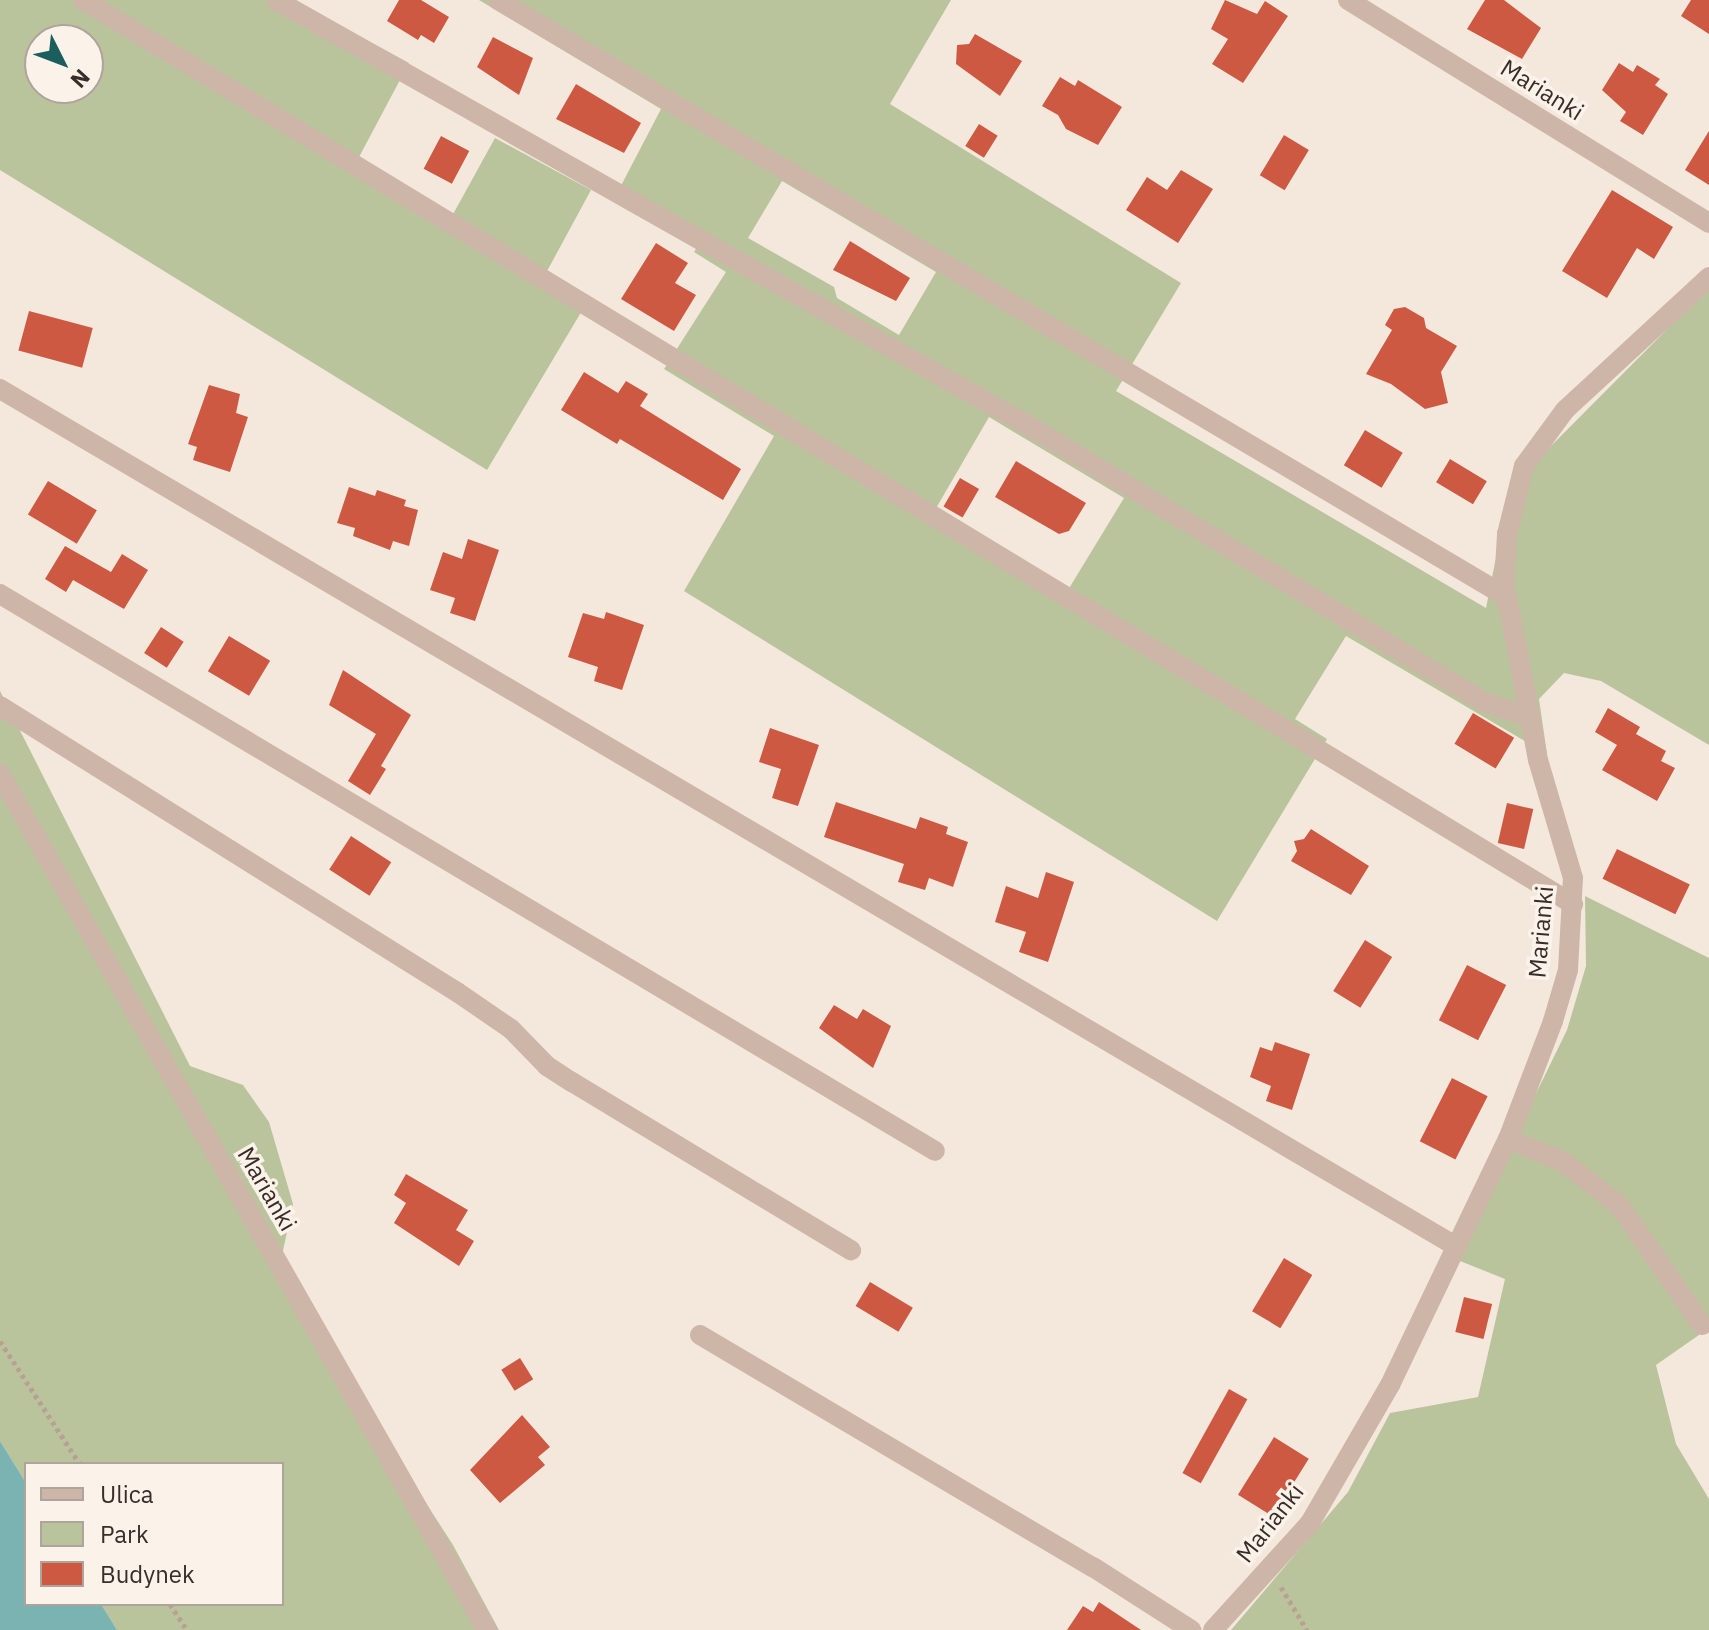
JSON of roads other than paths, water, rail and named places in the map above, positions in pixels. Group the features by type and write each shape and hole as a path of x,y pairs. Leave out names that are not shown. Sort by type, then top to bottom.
{"street":[{"path":"83,0 1573,904"},
{"path":"276,0 1024,423 1484,702 1530,717"},
{"path":"498,0 1507,597"},
{"name":"Marianki","path":"1348,0 1709,223"},
{"name":"Marianki","path":"1213,1630 1310,1523 1390,1385 1508,1139 1568,970 1573,878 1530,717 1507,597 1507,534 1524,466 1565,410 1709,277"},
{"path":"0,389 1457,1247"},
{"path":"0,594 935,1151"},
{"path":"0,706 457,992 511,1029 547,1066 572,1082 851,1250"},
{"name":"Marianki","path":"0,774 487,1630"},
{"path":"1508,1139 1562,1161 1619,1205 1702,1325"},
{"path":"700,1335 1093,1567 1191,1630"}],"water":[{"path":"0,1441 24,1480 24,1606 102,1606 117,1630 0,1630"}]}
